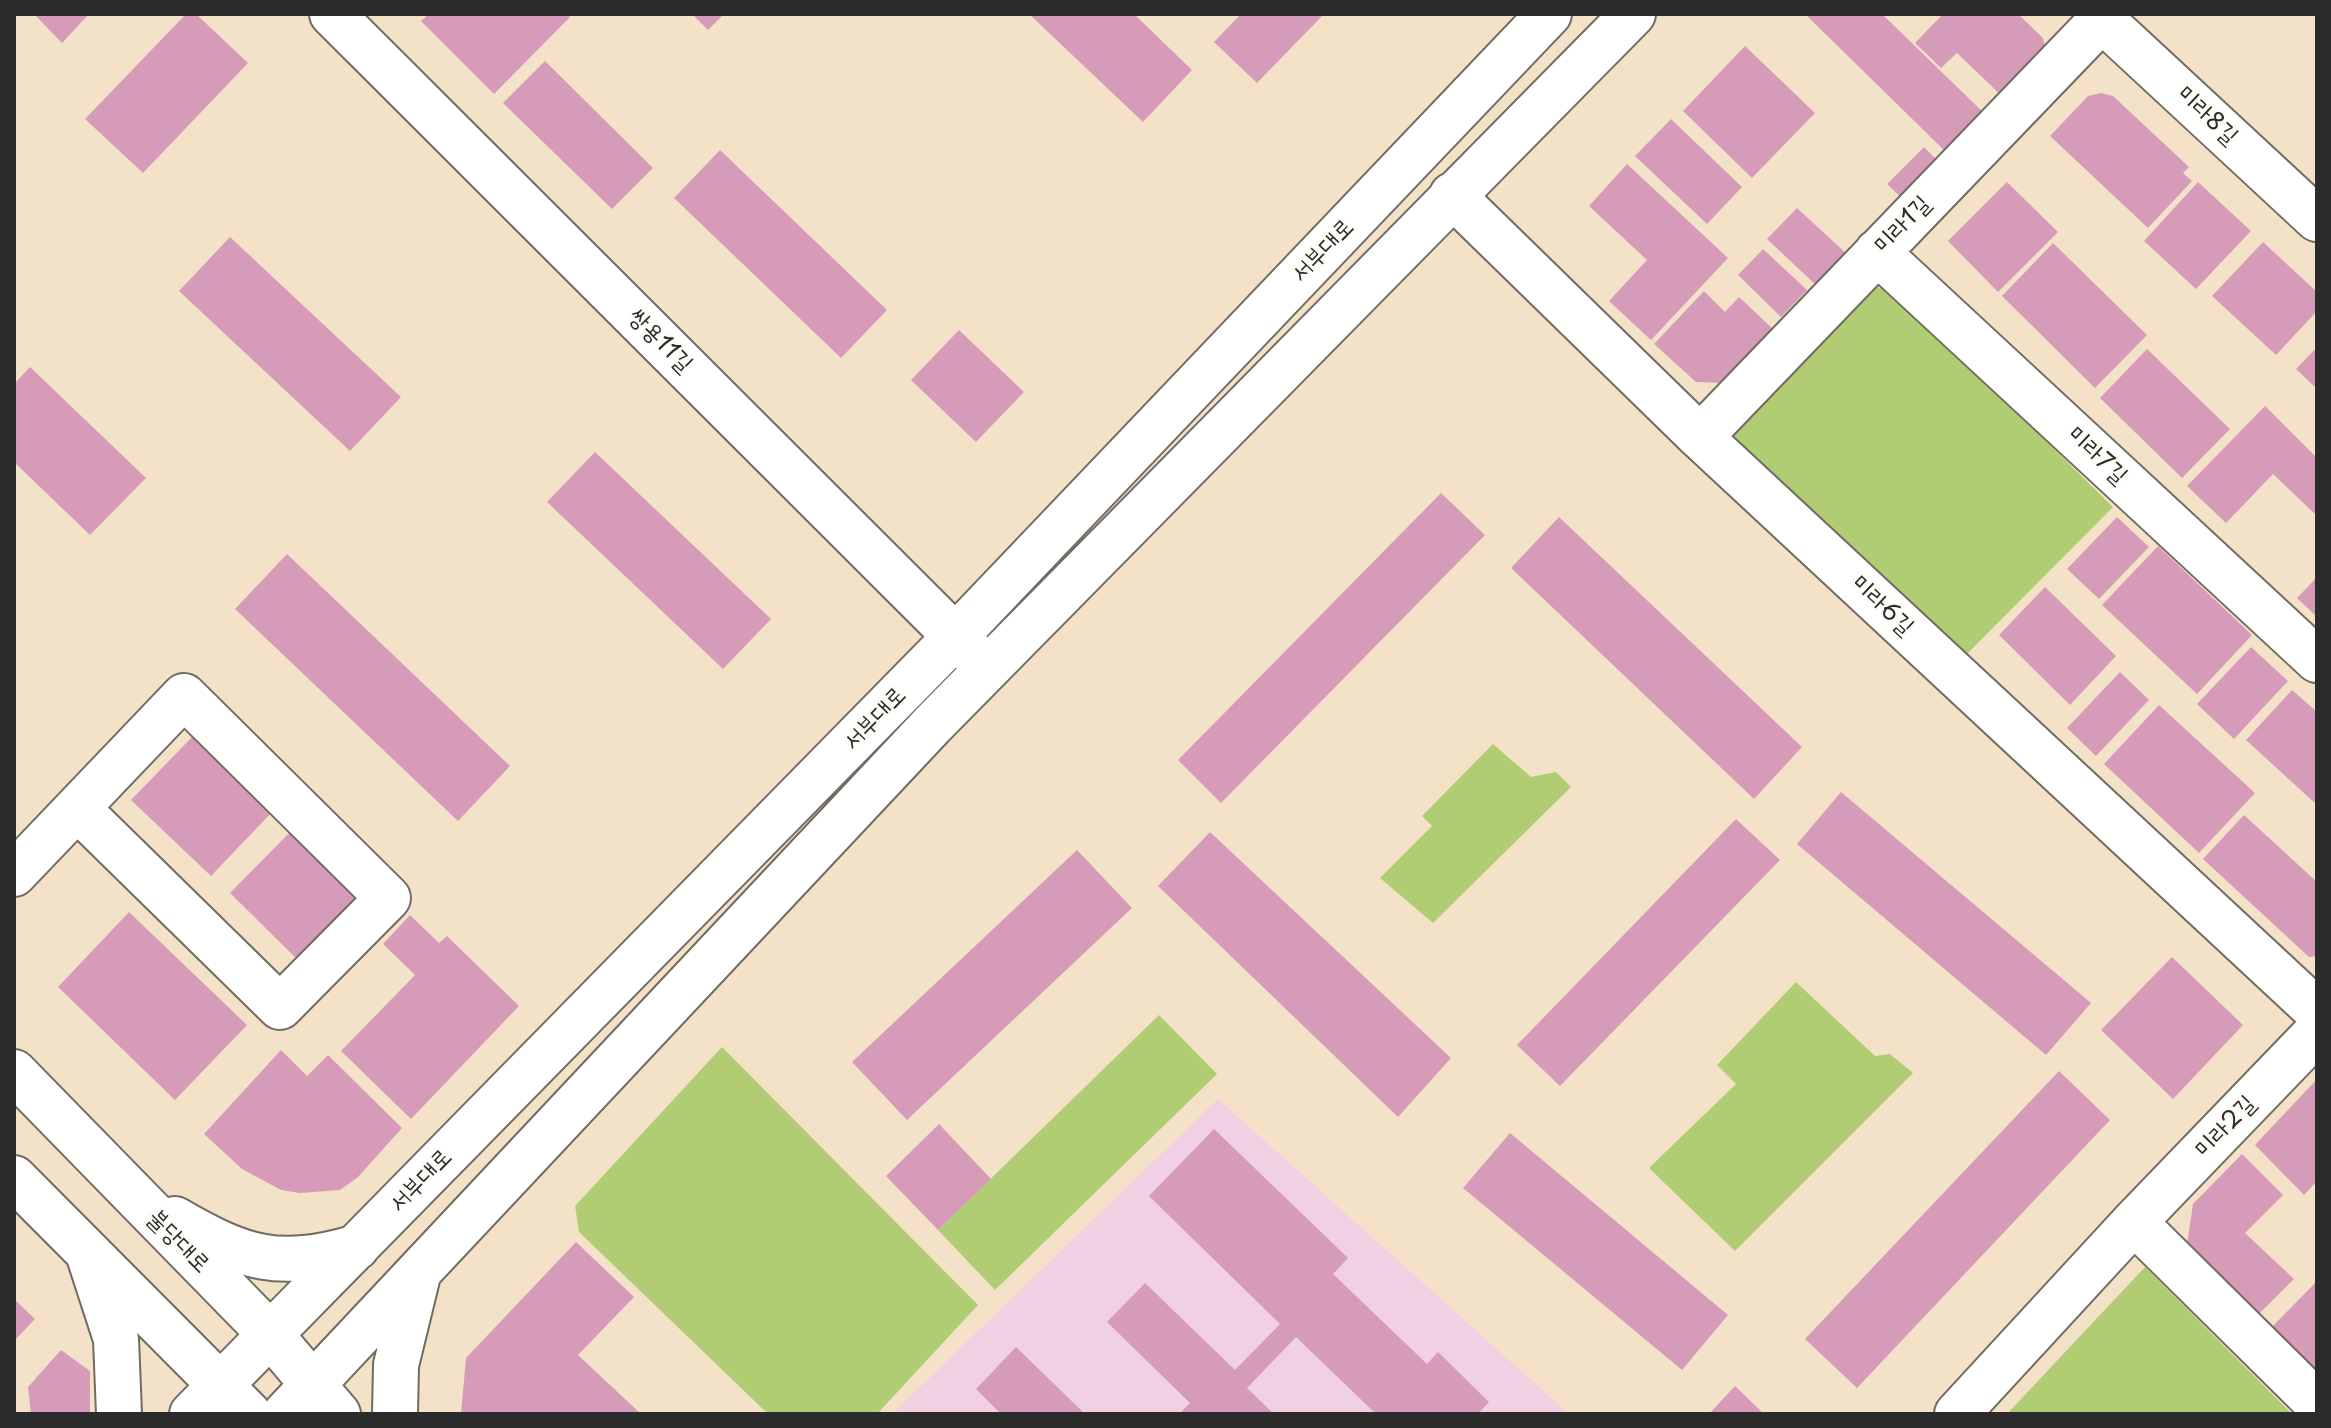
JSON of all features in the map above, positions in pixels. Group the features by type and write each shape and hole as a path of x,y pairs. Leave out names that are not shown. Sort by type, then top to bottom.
{"main road":[{"name":"쌍용11길","path":"332,14 987,668"},
{"name":"서부대로","path":"221,1404 270,1334 956,636 1549,14"},
{"name":"서부대로","path":"313,1404 418,1275 987,668 1633,14"},
{"name":"미라8길","path":"2102,16 2317,219"},
{"name":"미라1길","path":"1700,437 2102,16"},
{"name":"미라6길","path":"1452,195 1700,437 2317,1011"},
{"name":"미라7길","path":"1877,252 2317,660"},
{"path":"14,874 77,808 184,696 388,898 280,1007 77,808"},
{"name":"미라2길","path":"1957,1414 2134,1222 2317,1032"},
{"name":"불당대로","path":"14,1072 270,1334 313,1404"},
{"path":"14,1178 87,1250 221,1404"},
{"path":"127,1191 233,1250 275,1260 317,1259 357,1247"},
{"path":"2134,1222 2317,1403"},
{"path":"87,1250 116,1339 119,1414"},
{"path":"395,1414 396,1365 418,1275"}],"shaded area":[{"path":"1218,1099 1569,1414 892,1414"}],"green space":[{"path":"1876,287 1891,289 2113,507 1960,661 1734,443 1733,428"},
{"path":"1493,744 1531,777 1556,772 1571,787 1433,923 1380,878 1432,826 1422,816"},
{"path":"1796,982 1875,1056 1890,1054 1913,1073 1735,1251 1649,1168 1736,1084 1717,1065"},
{"path":"1159,1015 1217,1074 995,1290 938,1230"},
{"path":"722,1047 978,1305 877,1414 768,1414 579,1232 575,1206"},
{"path":"2145,1267 2292,1414 2007,1414"}],"building":[{"path":"34,14 89,14 62,43"},
{"path":"186,14 196,14 248,63 143,173 85,119"},
{"path":"429,14 567,14 570,17 494,94 421,21"},
{"path":"692,14 724,14 708,30"},
{"path":"1029,14 1134,14 1192,70 1143,122"},
{"path":"1241,14 1324,14 1257,83 1214,42"},
{"path":"1805,14 1882,14 1988,117 1950,156"},
{"path":"1943,14 2018,14 2043,38 2046,51 2006,100 1957,53 1941,68 1915,43"},
{"path":"1745,46 1815,113 1752,178 1683,111"},
{"path":"545,61 653,168 612,209 503,103"},
{"path":"2101,93 2113,96 2189,167 2183,173 2192,181 2148,228 2050,136 2088,96"},
{"path":"1671,119 1742,187 1707,224 1635,156"},
{"path":"1924,147 1942,165 1906,202 1887,184"},
{"path":"720,150 887,310 841,358 674,198"},
{"path":"1627,164 1728,258 1651,340 1609,301 1647,260 1589,206"},
{"path":"2007,182 2058,232 1998,292 1948,241"},
{"path":"2198,182 2251,231 2196,289 2144,241"},
{"path":"1797,208 1848,255 1818,287 1767,239"},
{"path":"230,237 401,397 350,451 179,291"},
{"path":"2263,242 2317,292 2317,311 2276,355 2212,296"},
{"path":"2053,243 2147,335 2095,388 2002,296"},
{"path":"1763,249 1807,290 1781,317 1738,275"},
{"path":"1704,291 1725,312 1739,297 1773,329 1722,383 1696,382 1654,344"},
{"path":"959,330 1024,392 976,442 911,380"},
{"path":"2317,347 2317,389 2296,369"},
{"path":"2147,349 2230,429 2182,478 2100,398"},
{"path":"30,367 146,478 90,535 14,462 14,384"},
{"path":"2265,406 2317,458 2317,516 2273,474 2226,523 2187,486"},
{"path":"595,452 771,619 723,669 547,502"},
{"path":"1441,493 1485,535 1221,803 1178,760"},
{"path":"1559,517 1802,747 1754,799 1511,568"},
{"path":"2117,517 2149,547 2099,599 2067,569"},
{"path":"2158,546 2252,635 2197,694 2102,605"},
{"path":"287,554 510,766 458,821 235,609"},
{"path":"2317,577 2317,617 2297,598"},
{"path":"2045,587 2116,656 2070,705 1999,635"},
{"path":"2251,647 2288,681 2234,739 2197,704"},
{"path":"2120,672 2149,700 2096,756 2067,728"},
{"path":"2292,690 2317,712 2317,805 2246,740"},
{"path":"2159,705 2255,793 2199,853 2104,764"},
{"path":"195,734 274,810 211,876 131,800"},
{"path":"1841,792 2091,1003 2046,1055 1797,844"},
{"path":"2244,815 2317,882 2317,956 2309,957 2203,859"},
{"path":"1736,819 1780,860 1560,1086 1517,1045"},
{"path":"292,830 361,897 299,961 230,893"},
{"path":"1210,832 1451,1058 1398,1117 1158,886"},
{"path":"1077,850 1132,908 907,1120 852,1062"},
{"path":"129,912 247,1025 175,1100 58,987"},
{"path":"410,915 439,943 447,936 519,1006 411,1119 341,1051 415,975 383,944"},
{"path":"2172,957 2243,1025 2173,1099 2101,1030"},
{"path":"281,1050 307,1076 328,1055 402,1128 358,1177 340,1190 300,1193 281,1190 242,1169 204,1134"},
{"path":"2059,1071 2110,1120 1857,1388 1805,1339"},
{"path":"2317,1079 2317,1181 2304,1195 2255,1145"},
{"path":"939,1124 991,1179 938,1230 886,1176"},
{"path":"1214,1129 1348,1258 1333,1274 1427,1364 1438,1352 1489,1402 1478,1414 1376,1414 1296,1337 1247,1388 1274,1414 1179,1414 1190,1403 1107,1322 1145,1283 1235,1370 1280,1324 1149,1196"},
{"path":"1510,1133 1728,1315 1682,1370 1463,1188"},
{"path":"2242,1154 2283,1195 2245,1233 2294,1279 2254,1319 2186,1251 2193,1204"},
{"path":"576,1242 634,1297 578,1355 641,1414 461,1414 466,1358"},
{"path":"2315,1283 2317,1285 2317,1380 2268,1331"},
{"path":"14,1299 35,1319 14,1341"},
{"path":"1016,1347 1085,1414 1001,1414 976,1389"},
{"path":"61,1350 90,1371 90,1414 31,1414 28,1387"},
{"path":"1735,1386 1764,1414 1709,1414"}]}
